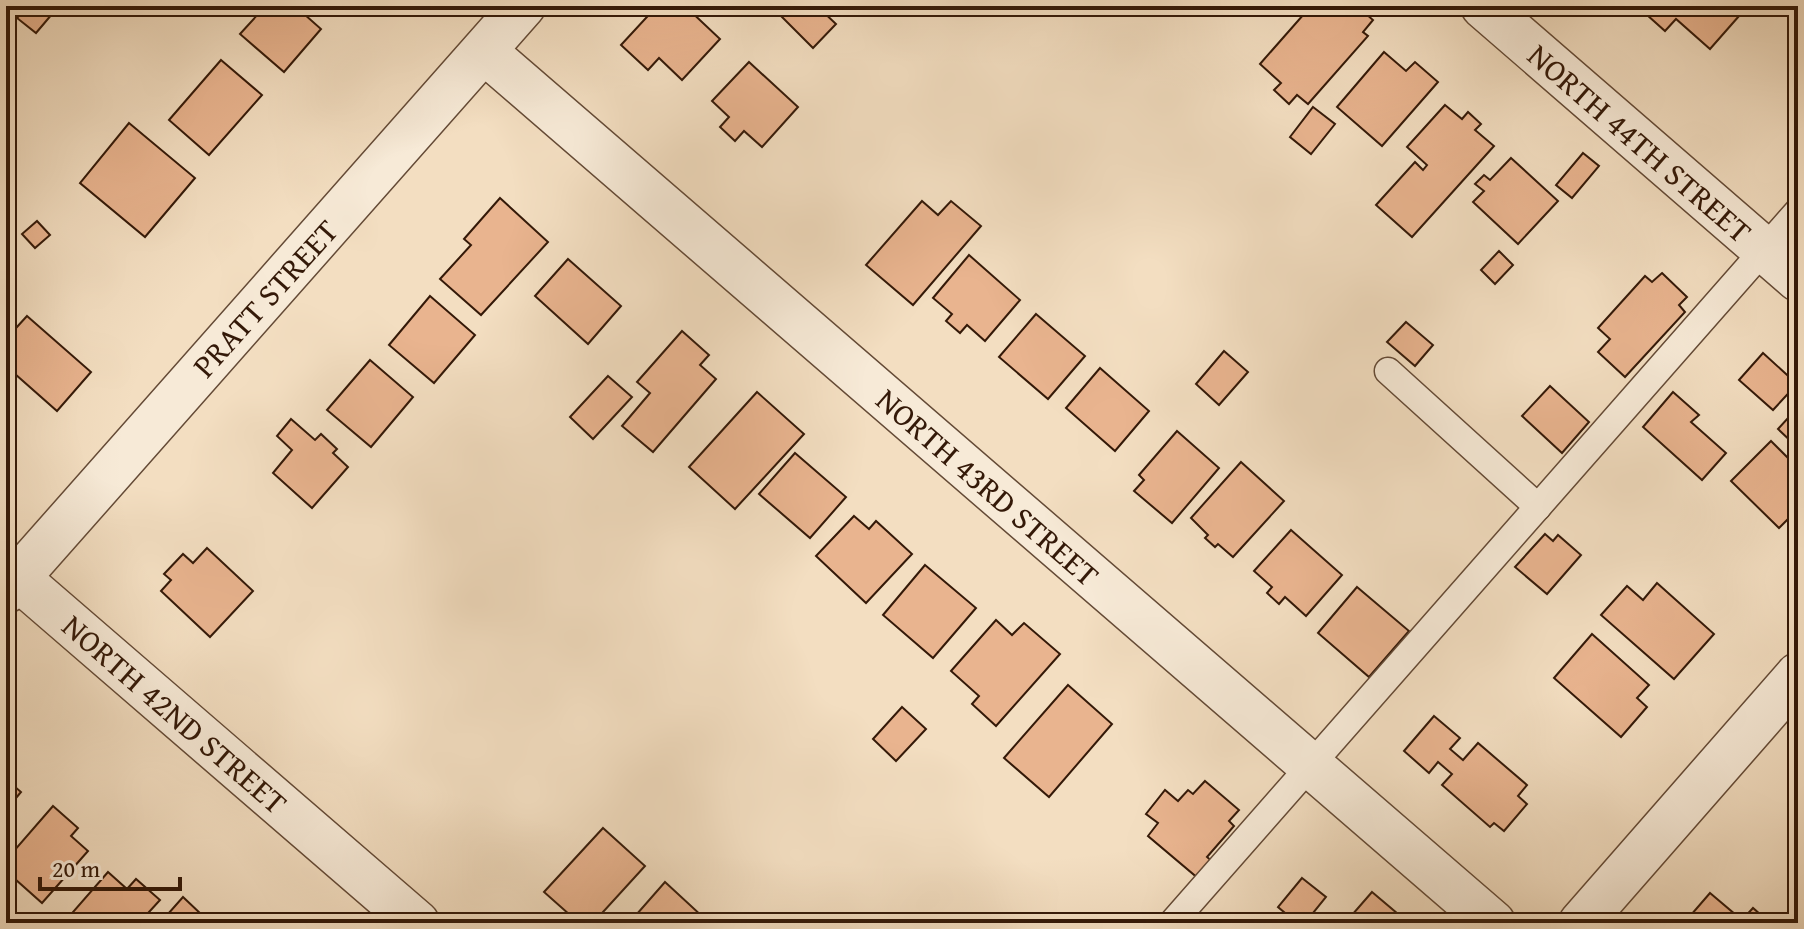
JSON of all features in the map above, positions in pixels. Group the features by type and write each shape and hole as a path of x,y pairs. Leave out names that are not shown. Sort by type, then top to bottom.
{"street":[{"name":"PRATT STREET","path":"10,579 523,6"},
{"name":"NORTH 44TH STREET","path":"1483,6 1798,279"},
{"name":"NORTH 43RD STREET","path":"484,51 1493,923"},
{"name":"NORTH 42ND STREET","path":"10,579 417,923"},
{"path":"1581,923 1798,675"}],"lane":[{"path":"1172,923 1798,211"},
{"path":"1388,371 1538,507"}],"building":[{"path":"28,6 58,7 36,33 17,18"},
{"path":"252,6 295,6 321,29 284,72 240,34 260,12"},
{"path":"657,6 685,6 720,39 682,80 659,58 648,70 621,45"},
{"path":"787,6 817,6 836,24 813,48 779,14"},
{"path":"1311,6 1357,6 1373,20 1363,32 1368,36 1308,104 1297,95 1289,104 1274,90 1281,83 1260,64"},
{"path":"1637,6 1727,6 1739,16 1710,49 1676,19 1665,31"},
{"path":"1384,52 1406,71 1415,62 1438,82 1382,146 1337,107"},
{"path":"221,60 262,95 209,155 169,120"},
{"path":"749,62 798,107 762,147 744,131 735,141 720,127 729,117 712,101"},
{"path":"1445,105 1462,119 1468,112 1481,124 1475,130 1494,146 1412,237 1376,205 1415,162 1423,170 1427,165 1407,147"},
{"path":"1313,107 1335,124 1311,154 1290,137"},
{"path":"129,123 195,178 145,237 80,183"},
{"path":"1583,153 1599,166 1572,198 1556,185"},
{"path":"1511,158 1558,201 1518,244 1473,202 1484,191 1475,184 1484,175 1490,180"},
{"path":"500,198 548,242 481,315 440,279 471,245 464,239"},
{"path":"922,201 938,215 951,201 981,226 913,305 866,265"},
{"path":"37,221 50,235 35,248 22,234"},
{"path":"1499,251 1513,265 1495,284 1481,270"},
{"path":"969,255 1020,300 985,341 967,325 960,333 946,321 952,314 933,298"},
{"path":"568,259 621,306 588,344 535,296"},
{"path":"1662,273 1687,297 1679,305 1685,312 1625,377 1598,352 1610,339 1598,328 1645,276 1652,282"},
{"path":"430,296 475,335 434,383 389,345"},
{"path":"1036,314 1085,356 1048,399 999,357"},
{"path":"27,316 91,372 57,411 6,366 6,339"},
{"path":"1406,322 1433,345 1415,366 1387,342"},
{"path":"682,331 709,355 700,365 716,379 653,452 622,426 650,393 637,382"},
{"path":"1224,351 1248,372 1219,405 1196,384"},
{"path":"1763,353 1797,384 1773,410 1739,380"},
{"path":"370,360 413,397 371,447 327,410"},
{"path":"1100,368 1149,411 1115,451 1066,408"},
{"path":"608,376 632,397 593,439 570,417"},
{"path":"1550,386 1589,422 1562,453 1522,416"},
{"path":"757,392 804,434 735,509 689,467"},
{"path":"1673,392 1699,415 1691,422 1726,453 1702,480 1643,427"},
{"path":"1798,407 1798,448 1778,429"},
{"path":"291,419 315,440 321,434 337,449 333,453 348,467 312,508 273,473 292,450 277,436"},
{"path":"1177,431 1219,468 1172,523 1134,491 1144,480 1139,475"},
{"path":"1771,441 1798,468 1798,509 1779,528 1731,481"},
{"path":"795,453 846,497 810,538 759,494"},
{"path":"1241,462 1284,501 1233,557 1205,538 1208,535 1191,518"},
{"path":"854,516 869,529 876,521 912,554 866,603 816,556"},
{"path":"1291,530 1342,575 1306,616 1285,597 1279,604 1267,593 1272,587 1254,571"},
{"path":"1545,534 1553,541 1558,535 1581,555 1547,594 1515,567"},
{"path":"207,548 253,591 210,637 161,591 171,580 164,574 183,554 193,563"},
{"path":"925,565 976,608 933,658 883,615"},
{"path":"1657,583 1714,634 1674,679 1601,615 1627,586 1643,600"},
{"path":"1357,587 1409,631 1369,677 1318,633"},
{"path":"996,620 1012,635 1024,623 1060,654 996,726 972,704 979,696 951,671"},
{"path":"1592,634 1649,685 1637,698 1647,707 1621,737 1554,678"},
{"path":"1068,685 1112,724 1049,797 1004,758"},
{"path":"902,707 926,729 896,761 873,739"},
{"path":"1434,716 1460,738 1450,749 1463,760 1478,743 1527,785 1518,796 1527,804 1504,831 1494,823 1490,827 1442,785 1452,774 1438,762 1429,773 1404,751"},
{"path":"6,779 21,792 6,810"},
{"path":"1205,781 1239,810 1229,821 1234,826 1207,857 1214,863 1199,879 1148,836 1158,823 1146,814 1165,790 1178,801 1188,790 1193,794"},
{"path":"53,806 78,828 71,836 88,851 42,903 6,871 6,860"},
{"path":"603,828 645,866 593,923 579,923 544,892"},
{"path":"108,872 127,889 136,879 160,900 139,923 70,923 66,920"},
{"path":"1302,878 1326,897 1305,923 1297,923 1278,907"},
{"path":"665,882 703,917 698,923 629,923"},
{"path":"1372,892 1398,914 1396,917 1403,923 1345,923"},
{"path":"1710,893 1742,920 1753,908 1770,923 1684,923"},
{"path":"183,897 202,915 200,917 207,923 160,923"}]}
